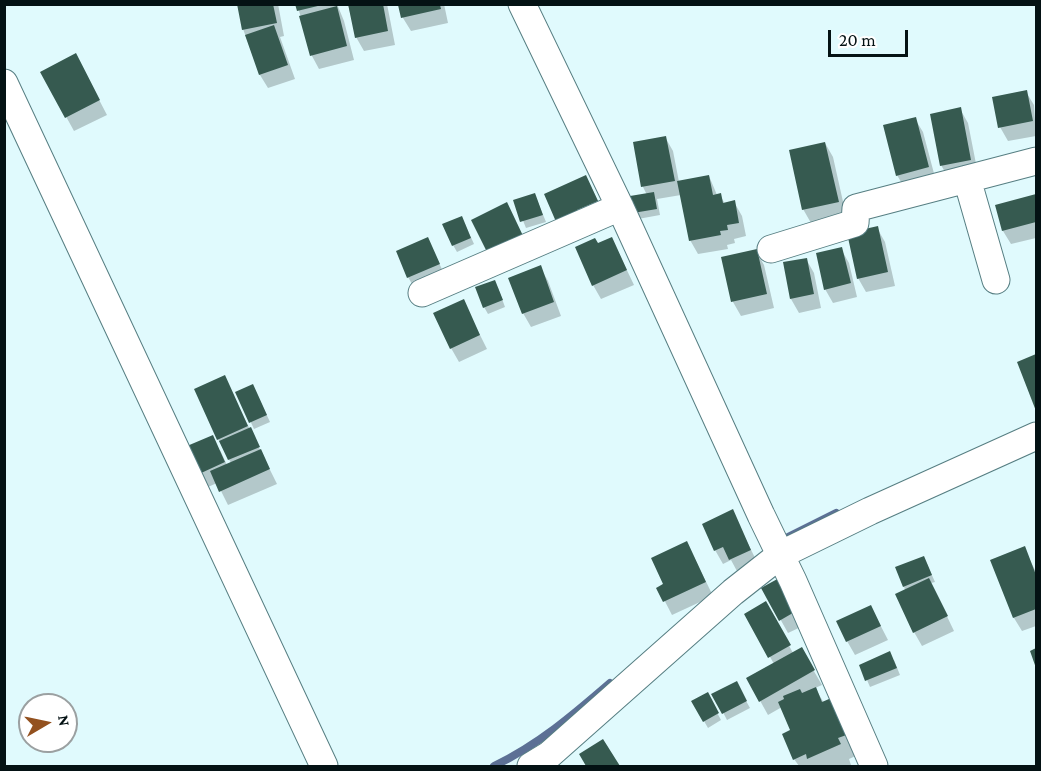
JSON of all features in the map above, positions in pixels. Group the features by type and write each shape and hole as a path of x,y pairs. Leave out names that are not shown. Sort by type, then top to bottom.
{"street":[{"path":"522,4 620,207 777,548 873,766"},
{"path":"4,83 324,766"},
{"path":"771,249 855,224 856,208 1036,161"},
{"path":"967,179 996,280"},
{"path":"422,293 620,207"},
{"path":"531,766 549,755 733,592 777,548 870,511 1036,436"}],"building":[{"path":"237,4 273,4 277,23 242,30"},
{"path":"295,4 321,4 322,5 297,11"},
{"path":"348,4 383,4 388,31 355,38"},
{"path":"398,5 440,5 441,9 401,18"},
{"path":"337,6 347,46 310,56 299,16"},
{"path":"274,25 288,65 259,75 245,35"},
{"path":"76,53 100,100 65,118 40,72"},
{"path":"1027,90 1033,121 998,128 992,97"},
{"path":"961,107 971,160 940,166 930,114"},
{"path":"916,117 929,167 896,176 883,125"},
{"path":"666,136 675,181 641,187 633,142"},
{"path":"825,142 839,202 802,210 789,150"},
{"path":"586,175 598,201 577,210 579,215 557,224 544,194"},
{"path":"709,175 713,195 721,193 723,203 735,200 739,223 727,225 728,230 720,231 721,235 689,241 677,181"},
{"path":"654,192 657,209 633,213 630,196"},
{"path":"535,193 543,215 520,222 513,200"},
{"path":"1036,194 1036,222 1002,231 995,205"},
{"path":"507,202 525,240 490,258 471,220"},
{"path":"462,216 471,238 452,246 442,224"},
{"path":"878,226 888,272 857,279 847,233"},
{"path":"428,237 440,264 407,278 396,251"},
{"path":"612,237 627,270 592,286 575,247 595,238 598,243"},
{"path":"842,247 851,283 824,290 816,253"},
{"path":"757,249 767,294 731,302 721,257"},
{"path":"807,258 814,294 790,299 783,262"},
{"path":"541,265 554,302 522,314 508,278"},
{"path":"495,280 503,300 483,308 475,287"},
{"path":"464,299 480,335 450,349 433,313"},
{"path":"1036,354 1036,411 1017,362"},
{"path":"225,375 248,426 217,440 194,389"},
{"path":"253,384 267,415 249,423 235,392"},
{"path":"251,427 260,447 228,460 219,441"},
{"path":"213,435 225,462 199,474 187,446"},
{"path":"261,449 270,469 219,492 210,471"},
{"path":"733,509 751,550 729,560 723,547 714,551 702,524"},
{"path":"687,541 706,582 663,602 656,588 663,584 651,558"},
{"path":"1025,546 1036,575 1036,609 1013,618 990,560"},
{"path":"924,556 932,575 903,587 895,567"},
{"path":"781,577 798,610 779,621 761,588"},
{"path":"929,578 948,616 913,633 895,594"},
{"path":"766,601 791,645 768,658 744,614"},
{"path":"871,605 881,626 846,642 836,621"},
{"path":"802,647 815,670 759,702 746,678"},
{"path":"1036,648 1036,668 1030,651"},
{"path":"890,651 897,668 865,681 859,665"},
{"path":"737,681 747,701 722,714 711,694"},
{"path":"816,687 822,702 836,696 852,733 838,738 841,744 807,759 806,754 793,760 782,734 790,730 778,702 784,699 783,696 800,689 802,693"},
{"path":"708,692 719,713 703,722 691,701"},
{"path":"603,739 620,766 586,766 579,754"}],"waterway":[{"path":"778,542 836,513"},
{"path":"494,766 540,739 610,683"}]}
